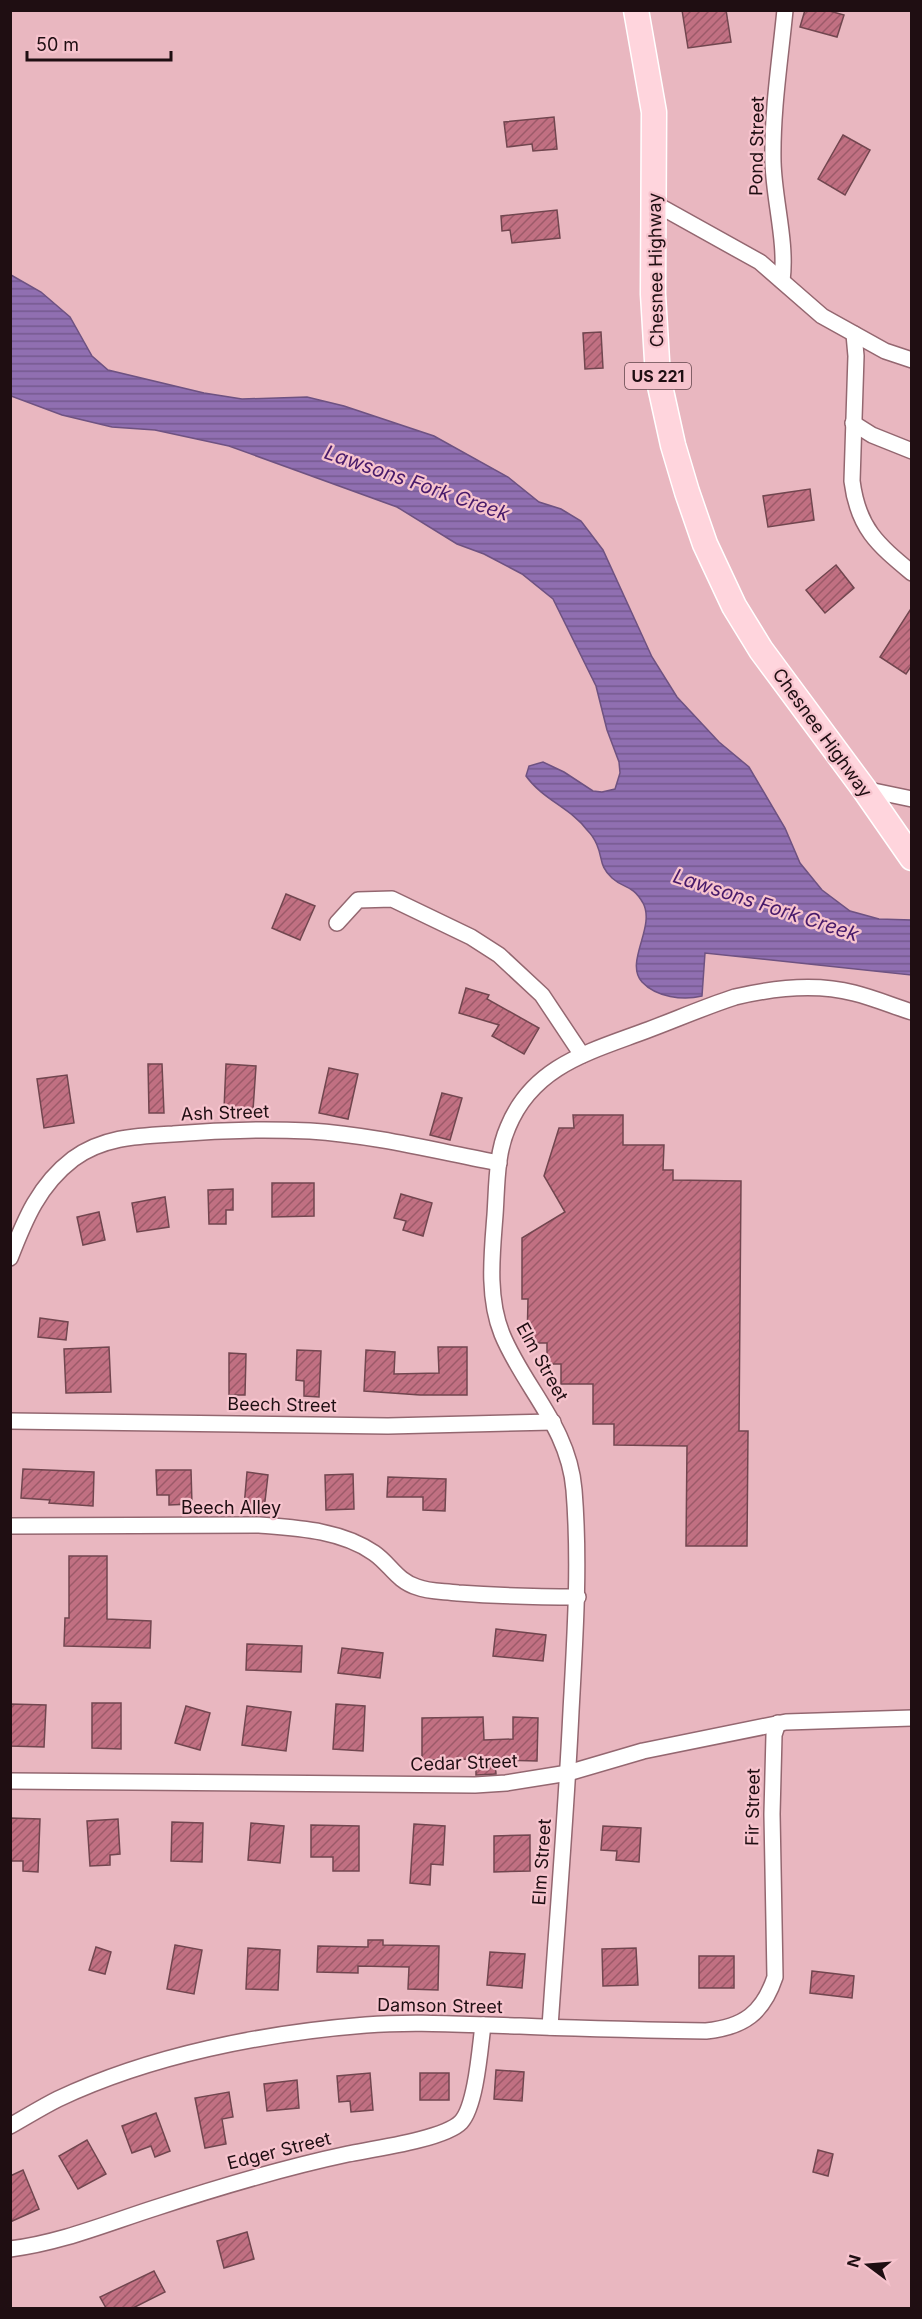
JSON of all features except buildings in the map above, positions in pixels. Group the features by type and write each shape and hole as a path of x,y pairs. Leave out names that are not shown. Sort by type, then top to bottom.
{"main road":[{"name":"Chesnee Highway","path":"636,10 654,112 653,294 658,377 673,445 705,544 734,606 761,650 912,858"}],"street":[{"name":"Pond Street","path":"782,281 783,249 776,206 773,162 774,118 785,10"},
{"path":"654,203 760,262 822,316 885,351 912,360"},
{"path":"854,334 856,356 852,481 855,501 861,519 871,536 912,573"},
{"path":"853,423 872,435 912,451"},
{"path":"864,789 912,798"},
{"path":"337,923 358,900 392,899 471,938 499,955 542,995 582,1055"},
{"name":"Elm Street","path":"550,2027 578,1597 574,1485 569,1463 553,1422 508,1348 494,1305 491,1266 499,1163 508,1127 526,1095 551,1072 582,1055 706,1007 764,991 824,988 854,993 912,1012"},
{"name":"Ash Street","path":"10,1258 33,1204 54,1175 75,1158 98,1145 123,1137 198,1132 311,1131 370,1138 499,1163"},
{"name":"Beech Street","path":"10,1421 388,1426 553,1422"},
{"name":"Beech Alley","path":"10,1526 259,1525 293,1528 337,1536 363,1546 382,1559 395,1575 417,1587 512,1597 578,1597"},
{"name":"Cedar Street","path":"10,1781 475,1785 506,1783 568,1773 654,1749 778,1723 804,1720 912,1718"},
{"name":"Fir Street","path":"773,1892 774,1735 778,1723"},
{"name":"Damson Street","path":"10,2126 58,2100 100,2082 159,2062 242,2042 304,2031 367,2025 430,2023 706,2031 726,2029 743,2022 758,2010 769,1995 775,1977 777,1958 773,1892"},
{"name":"Edger Street","path":"10,2249 64,2238 294,2165 400,2144 448,2130 461,2122 470,2106 483,2025"}],"water":[{"name":"Lawsons Fork Creek","path":"11,275 41,292 70,317 92,356 108,370 204,393 242,399 307,397 344,406 434,436 508,477 539,502 561,509 581,521 603,550 652,657 677,697 719,742 749,767 785,828 800,863 822,890 850,911 879,919 911,920 911,975 705,953 702,996 678,998 648,987 637,974 636,965 646,923 643,903 632,890 608,874 595,841 581,823 540,791 526,776 529,766 543,762 564,772 593,791 602,792 615,789 620,773 619,762 607,730 596,686 553,599 522,574 484,554 457,544 397,507 229,446 155,430 112,427 62,415 11,396"}]}
